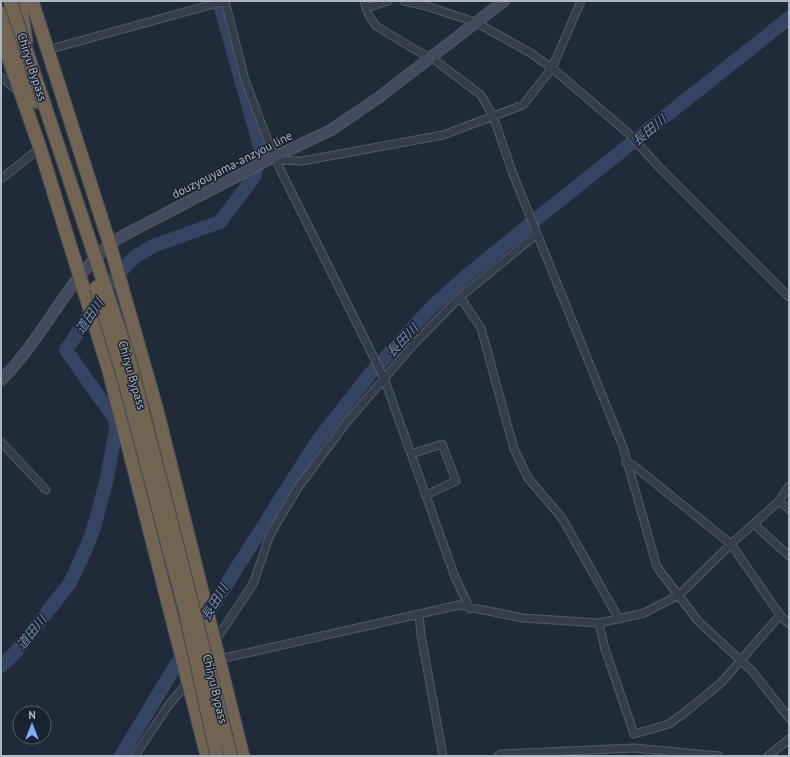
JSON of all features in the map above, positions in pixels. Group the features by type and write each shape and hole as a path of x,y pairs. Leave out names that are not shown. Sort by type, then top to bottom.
{"highway":[{"name":"Chiryu Bypass","path":"4,1 125,382 185,610 217,756"},
{"name":"Chiryu Bypass","path":"10,1 130,362 232,756"},
{"path":"20,1 28,53"},
{"path":"32,1 110,245 157,410 216,640 243,756"},
{"path":"1,13 36,102"},
{"path":"1,36 40,148 109,371 207,756"}],"main road":[{"name":"douzyouyama-anzyou line","path":"1,380 22,358 80,275 110,245 130,232 331,130 378,98 432,58 475,22 504,1"}],"street":[{"path":"47,50 214,2 225,1 246,80 275,158 384,378 455,577 470,608"},
{"path":"388,1 365,4 372,22 376,26 419,52 432,58 481,95 493,116 528,211 622,447 657,567 704,628 752,671 789,718"},
{"path":"404,1 426,6 475,22 530,52 552,68 628,133 640,148 789,297"},
{"path":"275,158 302,161 443,135 523,105 552,68 581,1"},
{"path":"1,77 22,94"},
{"path":"1,179 40,148"},
{"path":"135,756 253,584 270,535 297,489 346,423 412,346 460,297 537,234"},
{"path":"460,297 481,328 514,449 528,478 562,518 618,619"},
{"path":"1,442 46,490"},
{"path":"411,454 442,444 456,481 426,495"},
{"path":"626,463 634,465 731,544 780,615 789,624"},
{"path":"220,659 459,605 523,618 599,624 644,613 679,595 731,544 779,501 789,486"},
{"path":"779,501 789,509"},
{"path":"754,524 789,556"},
{"path":"419,615 421,635 443,756"},
{"path":"599,624 605,649 634,734 670,724 721,683 780,615"},
{"path":"768,756 789,739"},
{"path":"500,755 635,752 719,756"}],"waterway":[{"name":"道田川","path":"1,666 15,653 70,583 87,546 95,524 107,478 116,429 115,419 66,350 114,278 136,256 153,246 220,222 254,177 261,150 219,1"},
{"name":"長田川","path":"203,621 318,440 371,373 432,307 464,278 540,216 789,18"},
{"name":"長田川","path":"121,756 187,647"}]}
